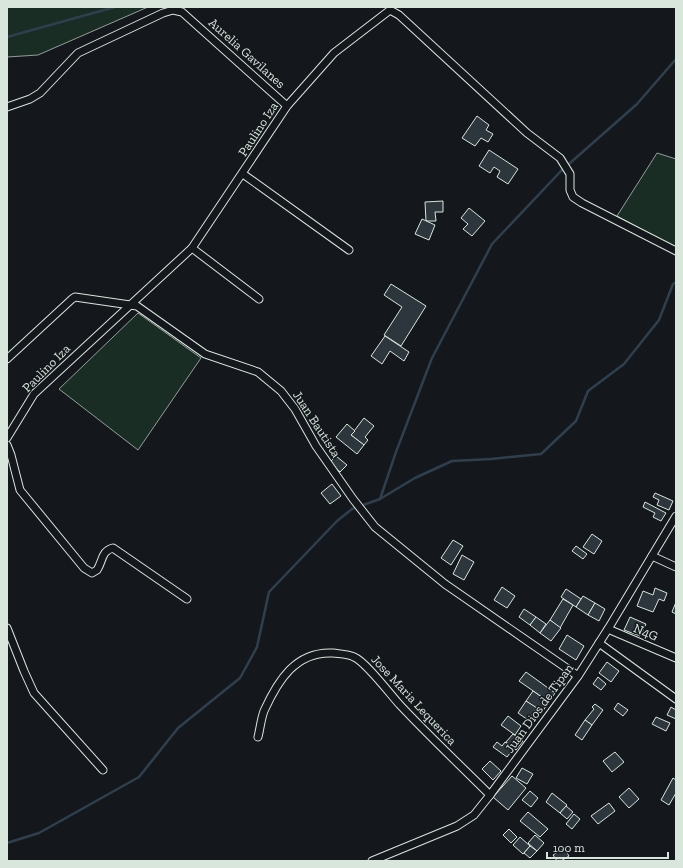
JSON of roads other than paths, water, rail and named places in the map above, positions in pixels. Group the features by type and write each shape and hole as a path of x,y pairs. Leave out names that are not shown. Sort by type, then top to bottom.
{"street":[{"name":"Aurelia Gavilanes","path":"7,107 30,99 40,93 78,53 163,13 174,10 182,12 288,106"},
{"name":"Paulino Iza","path":"7,438 34,394 192,248 288,106 334,53 390,10 399,15 527,133 560,158 570,174 570,190 573,196 676,251"},
{"path":"243,174 349,250"},
{"path":"192,248 259,298"},
{"name":"Juan Bautista","path":"7,359 75,297 138,306 205,354 258,372 281,391 295,409 316,446 353,499 375,527 445,584 578,676"},
{"path":"7,446 11,455 20,490 84,568 92,573 97,570 107,549 113,548 187,599"},
{"name":"Juan Dios de Tipan","path":"372,861 457,826 474,815 578,676 676,516"},
{"path":"652,556 676,567"},
{"path":"7,628 34,693 103,770"},
{"name":"N4G","path":"608,629 676,658"},
{"path":"599,643 676,699"},
{"name":"Jose Maria Lequerica","path":"258,737 264,711 276,689 288,672 301,660 314,654 326,653 348,655 360,660 411,717 490,795"}],"waterway":[{"path":"7,37 115,7"},
{"path":"7,843 39,833 139,777 178,728 240,678 257,647 269,592 337,521 352,509 380,499 396,452 432,358 492,244 561,171 637,104 676,59"},
{"path":"380,499 415,478 452,461 541,454 576,421 588,391 624,364 659,320 673,284 676,282"}]}
